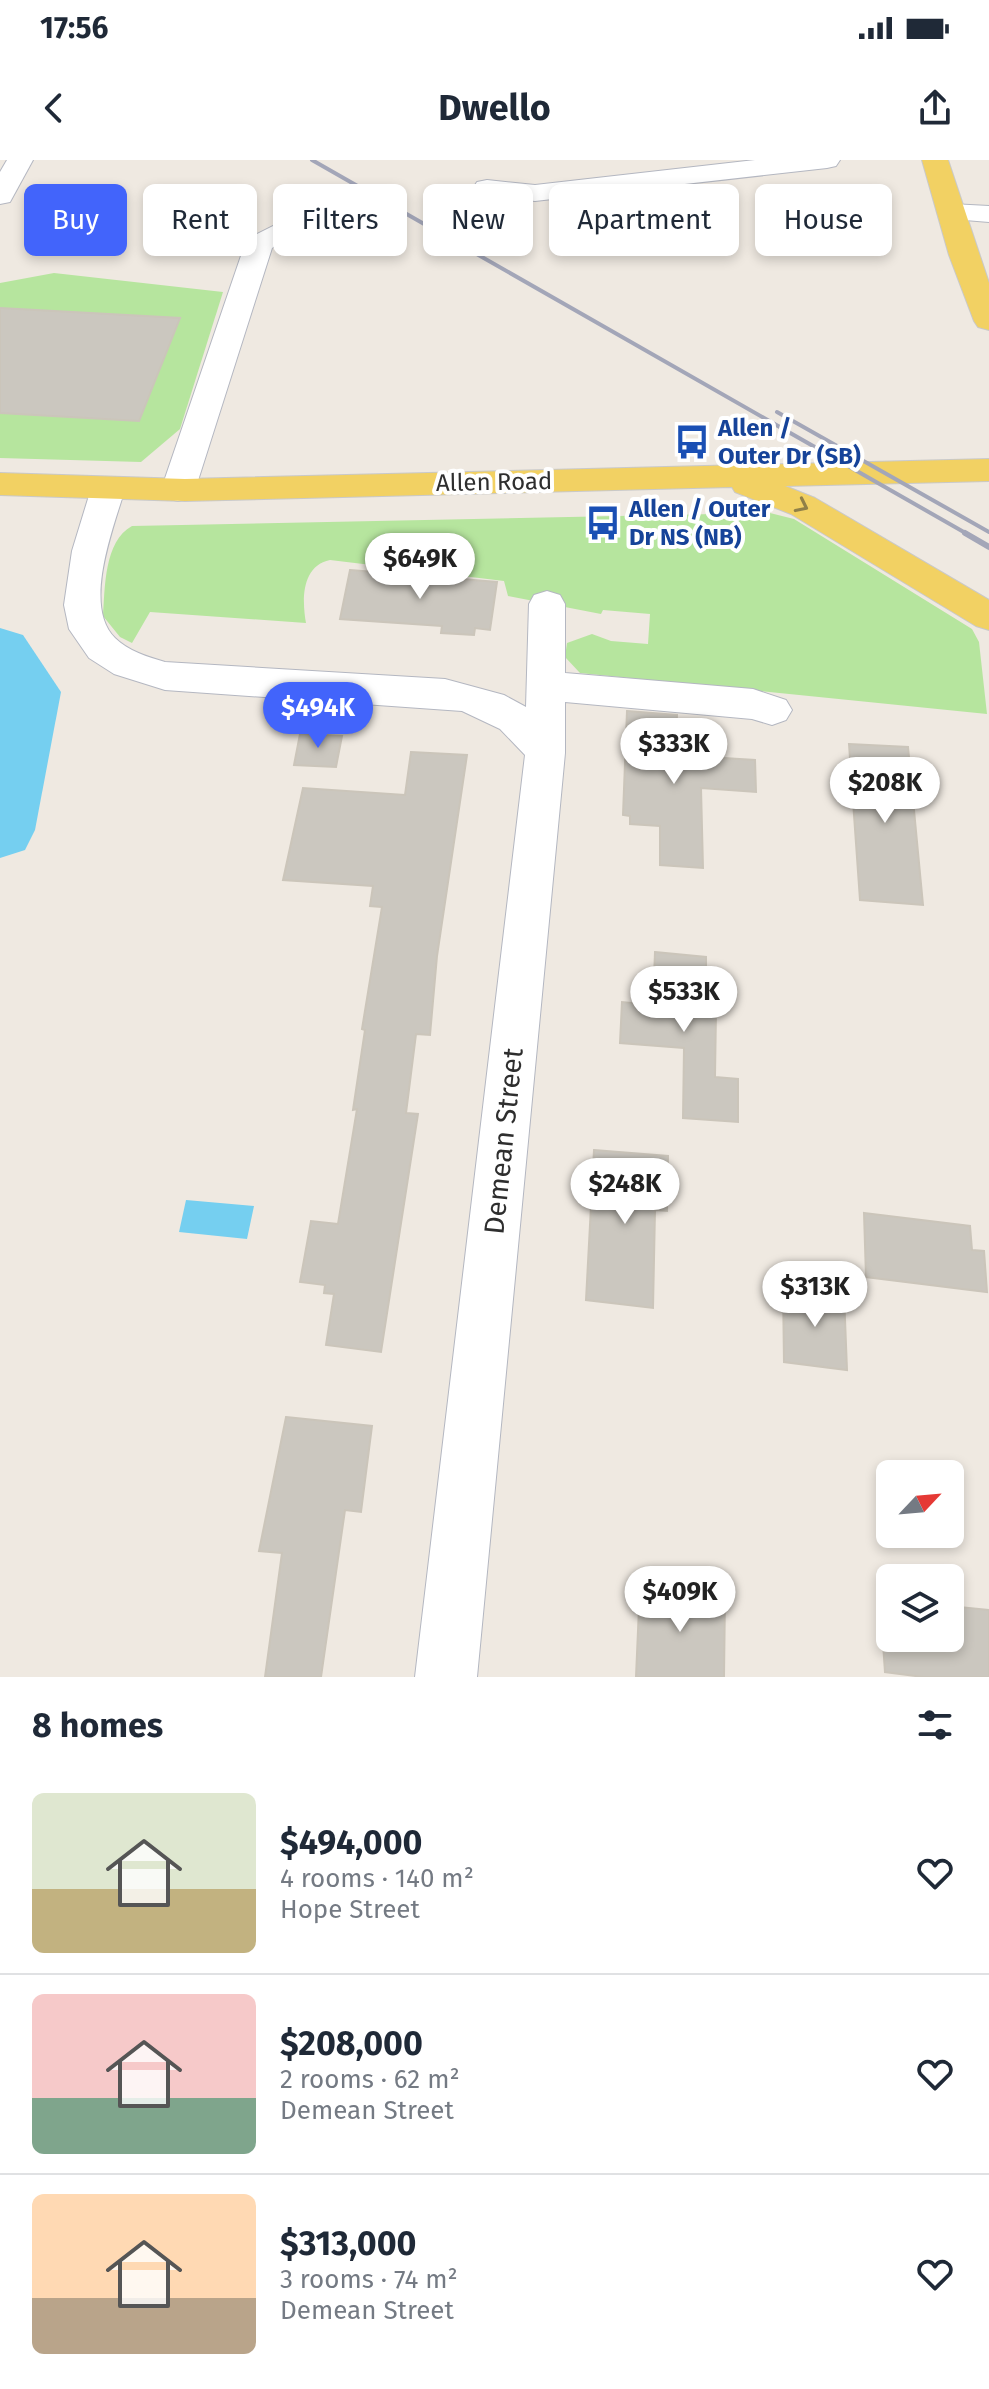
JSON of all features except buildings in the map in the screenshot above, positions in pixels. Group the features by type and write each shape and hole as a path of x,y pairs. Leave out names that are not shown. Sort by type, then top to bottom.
{"main road":[{"path":"935,160 963,255 988,316"},
{"name":"Allen Road","path":"0,484 178,490 989,470"},
{"path":"730,477 803,506 989,617"}],"street":[{"path":"0,196 20,160"},
{"path":"533,193 827,160"},
{"path":"951,212 989,214"},
{"path":"178,490 259,244 273,236"},
{"path":"108,489 82,574 83,618 99,647 112,656 136,670 165,676 445,693 483,700 526,725 545,753"},
{"name":"Demean Street","path":"446,1677 545,753 547,604"},
{"path":"546,686 753,704 772,710"}],"green space":[{"path":"54,273 223,292 180,429 141,462 0,458 0,283"},
{"path":"770,513 794,519 972,629 979,642 987,714 580,673 565,657 567,643 592,634 611,641 648,644 650,614 603,610 601,614 508,596 504,581 330,560 313,569 309,577 304,595 306,623 150,612 132,643 120,637 103,616 111,554 116,542 132,526"}],"water":[{"path":"186,1200 254,1206 247,1239 179,1232"}],"waterway":[{"path":"0,651 28,692 0,830"}],"railway":[{"path":"312,160 969,535"},
{"path":"777,412 989,532"},
{"path":"965,533 989,547"}],"place":[{"name":"Allen / Outer Dr (SB)","path":"692,442"},
{"name":"Allen / Outer Dr NS (NB)","path":"603,523"}]}
